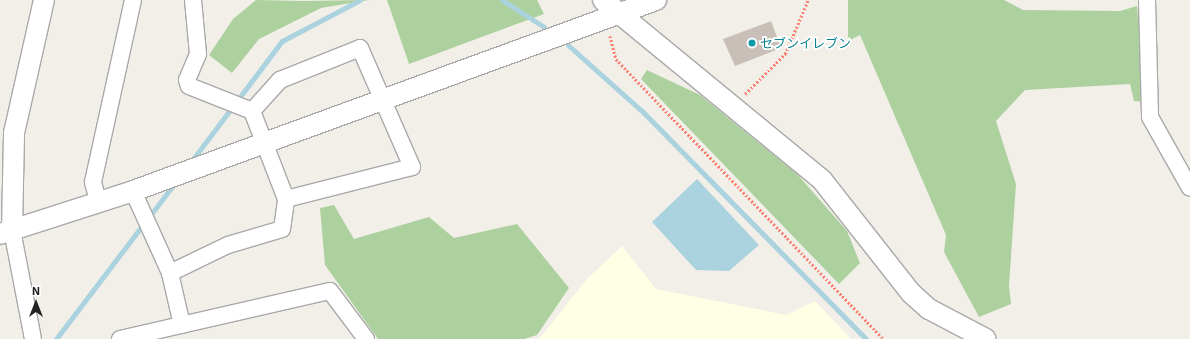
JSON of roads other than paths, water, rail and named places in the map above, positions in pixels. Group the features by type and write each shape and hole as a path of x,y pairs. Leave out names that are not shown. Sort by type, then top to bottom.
{"street":[{"path":"33,339 6,232 14,133 44,0"},
{"path":"98,202 93,182 132,0"},
{"path":"170,273 228,245 282,229 286,199 263,143 252,111 189,86 187,80 198,54 193,0"},
{"path":"603,0 822,180 911,293 929,308 986,339"},
{"path":"6,232 133,191 384,98 656,0"},
{"path":"1147,0 1150,117 1190,188"},
{"path":"252,111 280,80 360,48 384,98 412,167 286,199"},
{"path":"133,191 170,273 182,325"},
{"path":"120,339 330,291 366,339"}],"water":[{"path":"697,179 759,245 729,271 696,270 652,222"}],"waterway":[{"path":"190,163 282,41 360,0"},
{"path":"502,0 544,27"},
{"path":"568,45 643,112 866,339"},
{"path":"149,217 174,184"},
{"path":"56,339 144,223"}],"place":[{"name":"セブンイレブン","path":"752,43"}]}
